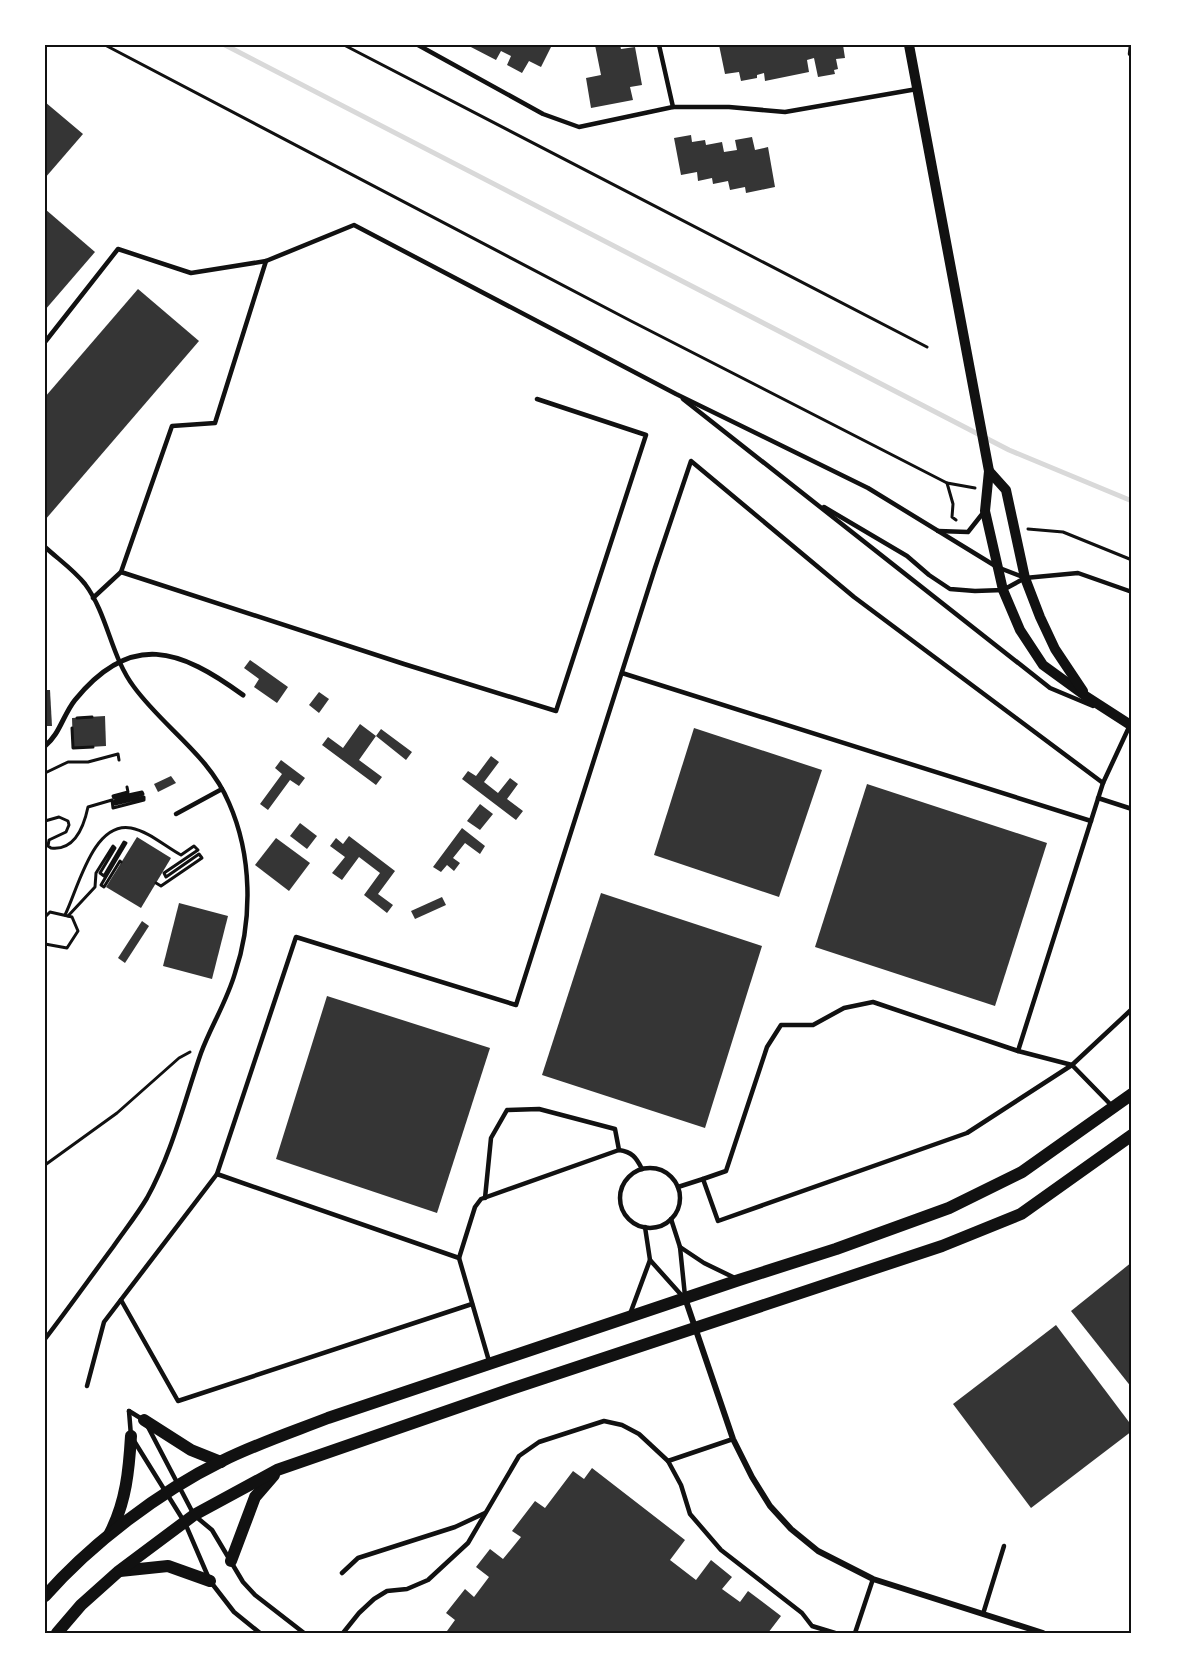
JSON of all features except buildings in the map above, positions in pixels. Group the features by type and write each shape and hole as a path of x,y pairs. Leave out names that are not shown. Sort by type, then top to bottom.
{"main road":[{"path":"45,1596 78,1562 108,1536 167,1493 221,1462 328,1418 836,1249 949,1208 1022,1172 1132,1094"},
{"path":"57,1633 81,1605 118,1571 190,1519 277,1470 511,1389 942,1246 1021,1214 1132,1135"},
{"path":"144,1420 191,1450 221,1462"},
{"path":"108,1536 119,1516 129,1473 131,1436"},
{"path":"231,1562 255,1497 277,1470"},
{"path":"118,1571 168,1566 210,1581"}],"street":[{"path":"909,45 973,378 989,471 985,511 1003,590 1020,630 1043,665 1131,726"},
{"path":"989,471 1006,490 1025,578 1040,617 1056,649 1087,697"},
{"path":"45,746 59,729 76,699 93,681 120,661 147,655 175,656 203,668 243,695"},
{"path":"685,1298 733,1439 770,1506 791,1528 818,1551 873,1579 1042,1633"}],"lane":[{"path":"418,45 543,114 579,128 673,107 729,107 785,112 917,89"},
{"path":"659,45 673,107"},
{"path":"1131,45 1130,54 1132,55"},
{"path":"45,342 118,249 191,273 266,261 354,225 676,394 868,488 997,567 1025,578"},
{"path":"93,598 121,572 172,426 215,423 266,261"},
{"path":"676,394 1050,688 1109,712"},
{"path":"121,572 424,671 556,711 646,435 537,399"},
{"path":"87,1386 104,1322 217,1174 296,937 516,1005 691,461 854,597 1102,783"},
{"path":"806,497 907,556 928,575 950,589 1003,590 1025,578 1078,573 1132,592"},
{"path":"936,531 968,532 985,511"},
{"path":"45,547 85,584 133,686 195,750 222,789 238,826 245,867 247,917 244,942 235,975 202,1050 170,1147 155,1183 132,1220 45,1339"},
{"path":"622,673 1091,821"},
{"path":"1018,1051 1102,783 1131,726"},
{"path":"176,814 222,789"},
{"path":"1098,798 1132,809"},
{"path":"678,1187 726,1171 767,1047 781,1025 813,1025 844,1008 873,1002 1018,1051 1072,1065 1114,1108"},
{"path":"703,1179 718,1221 967,1133 1072,1065 1132,1009"},
{"path":"485,1198 491,1138 507,1110 538,1109 615,1129 619,1150"},
{"path":"490,1364 459,1258 475,1207 481,1199 619,1150 630,1152 636,1157 642,1169"},
{"path":"651,1167 667,1173 678,1187 679,1204 671,1219 654,1227 645,1227 629,1220 620,1204 622,1186 627,1178 642,1169 651,1167"},
{"path":"217,1174 459,1258"},
{"path":"671,1219 680,1247 685,1298"},
{"path":"629,1317 650,1260 645,1227"},
{"path":"680,1247 704,1263 739,1280"},
{"path":"650,1260 685,1298"},
{"path":"121,1300 178,1401 472,1304"},
{"path":"260,1633 234,1612 210,1581 190,1519 180,1486 144,1420 129,1411 131,1436 167,1493 190,1519 212,1530 243,1582 255,1595 304,1633"},
{"path":"343,1633 374,1599 387,1591 406,1589 428,1580 468,1543 519,1456 539,1442 604,1421 622,1425 639,1434 668,1461 681,1485 690,1514 721,1550 802,1613 812,1626 835,1633"},
{"path":"668,1461 733,1439"},
{"path":"342,1573 358,1558 455,1527 485,1513"},
{"path":"983,1614 1004,1546"},
{"path":"855,1633 873,1579"}],"path":[{"path":"105,45 630,321 947,483 987,489"},
{"path":"344,45 927,347"},
{"path":"947,483 953,504 952,517 968,532"},
{"path":"1019,547 1031,549 1026,529 1063,532 1132,560"},
{"path":"72,718 92,717"},
{"path":"72,726 73,748 93,747"},
{"path":"45,773 68,762 88,762 118,754 119,760"},
{"path":"45,821 59,817 68,821 66,832 49,840 48,846 58,849 72,843 84,825 88,807 111,800 113,808 144,800 144,798 115,804 115,801 143,794 142,792 114,798 114,796 128,792 127,787"},
{"path":"67,915 99,841 114,830 133,828 181,855 194,846 198,850 164,873 166,877 199,854 202,858 161,886 156,883"},
{"path":"67,915 95,887 96,873 113,846 115,848 100,873 104,876 124,842 126,843 101,885 104,887 121,862"},
{"path":"45,917 50,912 72,917 78,931 67,948 45,944"},
{"path":"45,1165 117,1113 179,1058 197,1049 202,1050"}],"waterway":[{"path":"225,45 1009,450 1132,501"}]}
